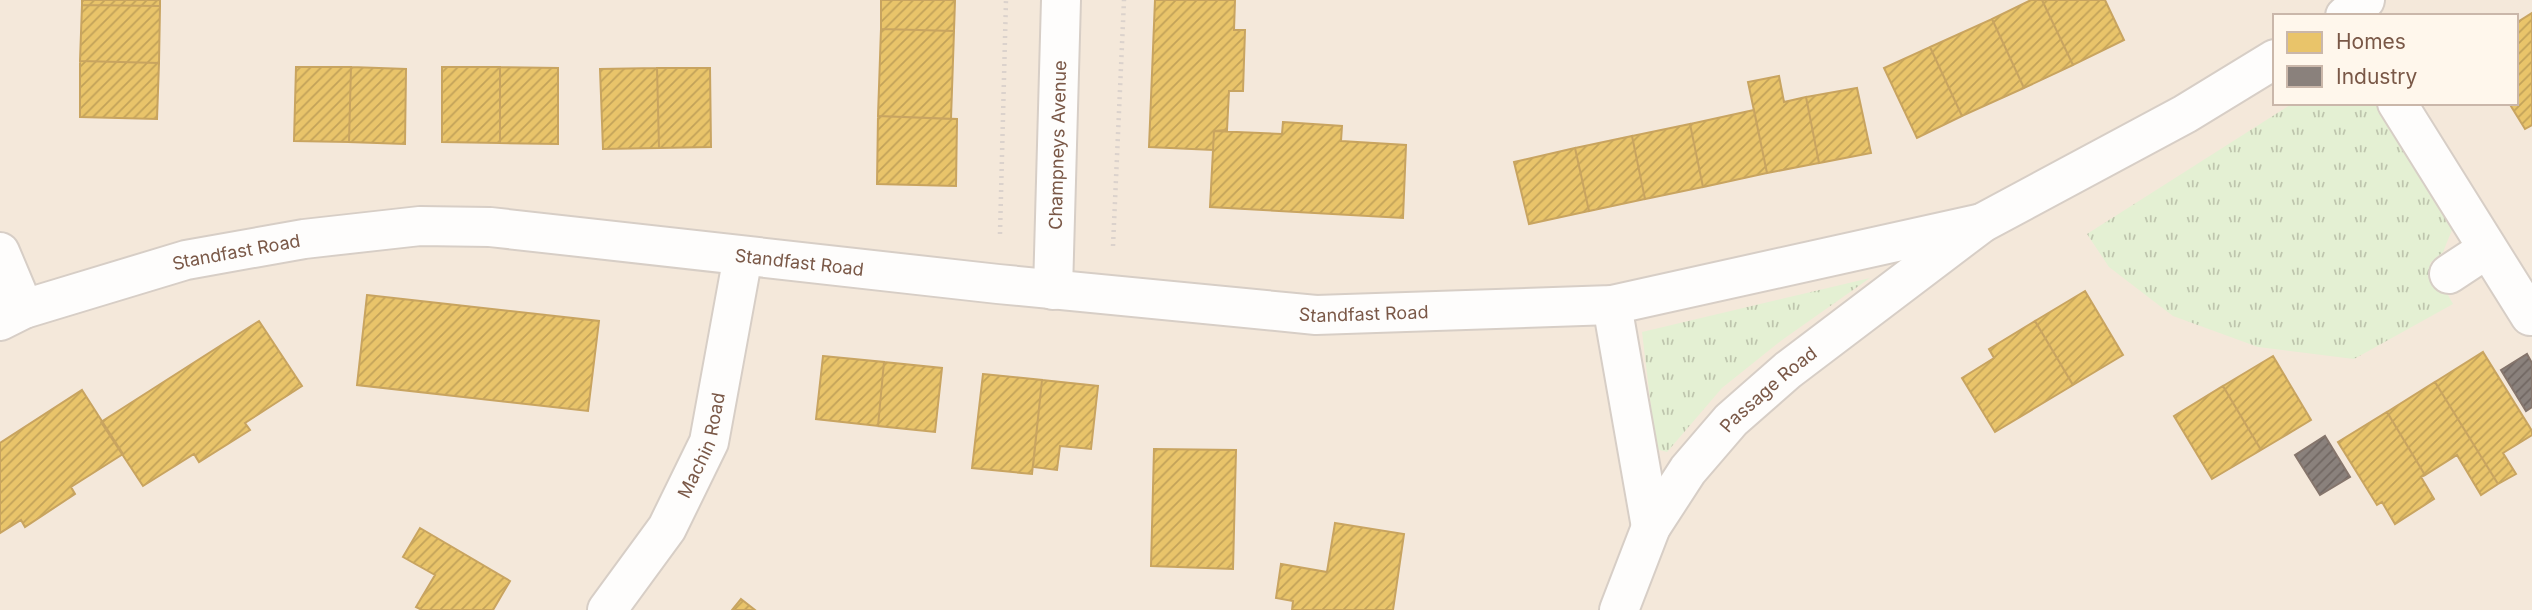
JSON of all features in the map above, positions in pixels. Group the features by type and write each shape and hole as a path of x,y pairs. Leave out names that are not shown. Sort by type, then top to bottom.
{"street":[{"name":"Champneys Avenue","path":"1052,290 1061,0"},
{"path":"2348,14 2365,0"},
{"name":"Passage Road","path":"1619,610 1651,527 1688,470 1731,420 1788,370 1982,223 2185,114 2273,60"},
{"path":"2398,105 2530,316"},
{"name":"Passage Road","path":"1612,305 1982,223"},
{"name":"Standfast Road","path":"12,315 186,260 304,239 420,226 490,228 1052,290 1316,315 1612,305"},
{"path":"2449,274 2487,249"},
{"path":"0,252 12,315"},
{"name":"Machin Road","path":"607,610 667,528 709,442 743,256"},
{"path":"1612,305 1651,527"}],"path":[{"path":"998,284 1006,0"},
{"path":"1110,296 1124,0"}],"shaded area":[{"path":"0,0 2532,0 2532,610 0,610"}],"green space":[{"path":"2290,105 2376,105 2454,225 2443,252 2430,263 2453,304 2354,359 2258,347 2173,316 2109,267 2087,234"},
{"path":"1870,278 1782,340 1722,388 1667,452 1656,449 1642,332"}],"building: Homes":[{"path":"82,0 160,0 160,6 82,5"},
{"path":"881,0 955,0 954,31 881,29"},
{"path":"1155,0 1235,0 1234,30 1245,30 1243,91 1229,91 1227,130 1214,131 1213,150 1149,147"},
{"path":"2031,0 2042,0 2073,65 2024,88 1992,19"},
{"path":"2042,0 2105,0 2124,40 2073,65"},
{"path":"82,5 160,6 159,63 80,61"},
{"path":"2532,13 2532,125 2525,129 2510,105 2518,105 2518,22"},
{"path":"1992,19 2024,88 1962,116 1930,47"},
{"path":"881,29 954,31 951,119 878,116"},
{"path":"1930,47 1962,116 1917,138 1884,68"},
{"path":"80,61 159,63 157,119 80,117"},
{"path":"296,67 351,67 349,142 294,141"},
{"path":"351,67 406,69 405,144 349,142"},
{"path":"442,67 500,67 500,143 442,142"},
{"path":"500,67 558,68 558,144 500,143"},
{"path":"657,68 710,68 711,147 659,148"},
{"path":"657,68 659,148 603,149 600,69"},
{"path":"1779,76 1784,102 1806,97 1819,163 1767,173 1748,82"},
{"path":"1857,88 1871,153 1819,163 1806,97"},
{"path":"1754,110 1767,173 1703,187 1690,124"},
{"path":"878,116 957,119 956,186 877,184"},
{"path":"1283,122 1342,126 1341,141 1406,145 1403,218 1210,207 1214,131 1282,134"},
{"path":"1690,124 1703,187 1645,199 1632,136"},
{"path":"1632,136 1645,199 1589,211 1575,148"},
{"path":"1575,148 1589,211 1529,224 1514,162"},
{"path":"2085,291 2123,355 2073,385 2035,321"},
{"path":"367,295 599,321 588,411 357,385"},
{"path":"259,321 302,386 245,423 250,430 199,462 194,454 143,486 101,422"},
{"path":"2035,321 2073,385 1995,432 1962,378 1994,358 1989,349"},
{"path":"2483,352 2532,431 2532,435 2503,453 2516,474 2498,484 2435,382"},
{"path":"823,356 884,362 878,426 816,419"},
{"path":"2273,356 2311,420 2261,450 2223,386"},
{"path":"884,362 942,368 935,432 878,426"},
{"path":"983,374 1042,380 1032,474 972,468"},
{"path":"1042,380 1098,386 1091,449 1060,446 1057,470 1033,467"},
{"path":"2435,382 2498,484 2481,495 2457,455 2425,475 2387,412"},
{"path":"2223,386 2261,450 2212,479 2174,416"},
{"path":"82,390 123,454 71,487 75,494 25,527 21,520 0,533 0,443"},
{"path":"2387,412 2425,475 2421,477 2434,499 2395,524 2382,502 2377,505 2338,442"},
{"path":"1154,449 1236,450 1233,569 1151,566"},
{"path":"1335,523 1404,534 1393,610 1292,610 1293,601 1276,598 1281,564 1327,572"},
{"path":"420,528 510,581 493,610 422,610 416,607 435,575 403,557"},
{"path":"741,599 755,610 732,610"}],"building: Industry":[{"path":"2527,354 2532,363 2532,407 2526,411 2501,370"},
{"path":"2325,436 2350,477 2320,495 2295,455"}]}
